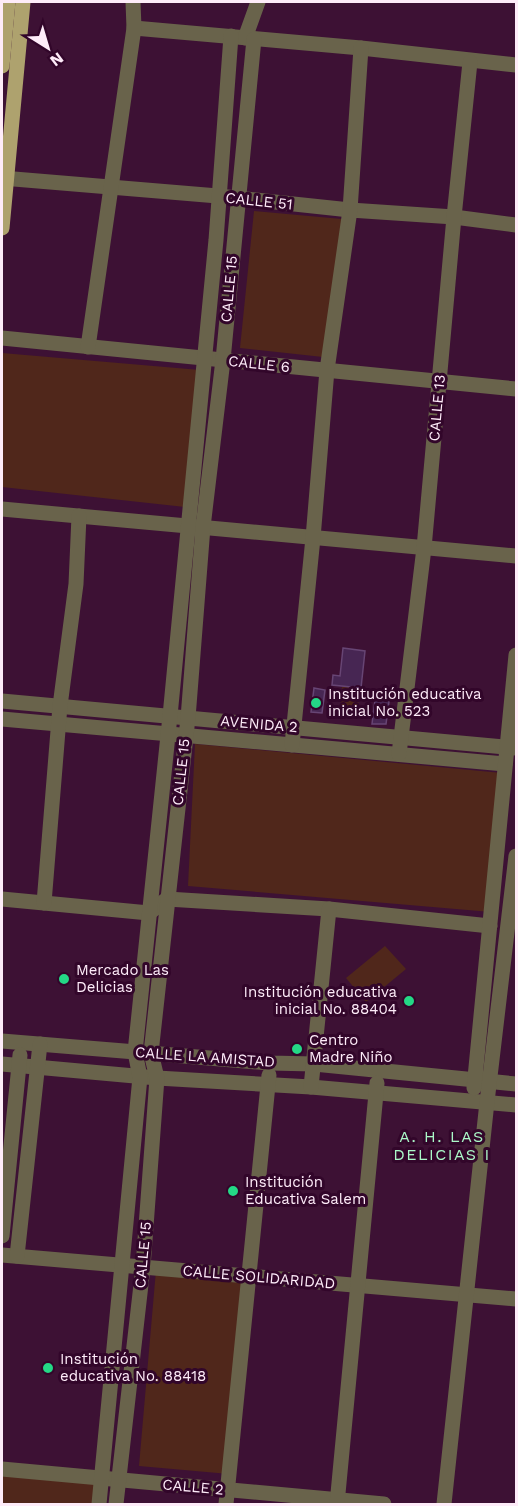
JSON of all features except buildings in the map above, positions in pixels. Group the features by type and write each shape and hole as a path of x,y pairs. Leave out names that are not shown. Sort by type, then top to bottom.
{"main road":[{"path":"2,66 8,2"},
{"path":"2,228 4,179 23,2"}],"street":[{"path":"88,347 134,28 133,2"},
{"path":"99,1504 140,1077 135,1052 170,716 216,240 218,196 244,38 258,2"},
{"path":"134,28 361,48 516,66"},
{"name":"CALLE 15","path":"116,1504 143,1267 157,1078 151,1053 188,718 203,528 223,360 238,199 244,38"},
{"path":"292,745 327,370 350,210 361,48"},
{"name":"CALLE 13","path":"399,754 424,548 454,218 471,62"},
{"name":"CALLE 51","path":"4,179 218,196 516,225"},
{"name":"CALLE 6","path":"2,338 516,389"},
{"path":"2,509 516,556"},
{"path":"44,903 60,706 76,584 79,516"},
{"path":"444,1504 466,1294 482,1080 490,926 505,764 512,747 516,655"},
{"name":"AVENIDA 2","path":"2,701 512,747"},
{"name":"AVENIDA 2","path":"2,719 505,764"},
{"path":"482,1080 514,912 516,856"},
{"path":"2,899 149,913 167,899 329,909 490,926"},
{"path":"310,1087 329,909"},
{"path":"493,909 514,912"},
{"name":"CALLE LA AMISTAD","path":"2,1041 270,1063 314,1064 516,1084"},
{"path":"2,1236 21,1043"},
{"path":"9,1256 40,1044"},
{"path":"226,1497 270,1063"},
{"name":"CALLE LA AMISTAD","path":"2,1064 140,1077 310,1087 516,1105"},
{"path":"337,1502 378,1070"},
{"name":"CALLE SOLIDARIDAD","path":"9,1256 516,1299"},
{"name":"CALLE 2","path":"2,1469 118,1480 226,1497 384,1504"}],"shaded area":[{"path":"254,211 342,219 323,357 240,348"},
{"path":"2,353 200,370 185,507 2,487"},
{"path":"342,687 360,688 357,716 340,714"},
{"path":"195,744 502,773 491,912 188,886"},
{"path":"385,946 406,969 366,1002 346,978"},
{"path":"156,1270 249,1279 229,1474 139,1466"},
{"path":"2,1472 96,1480 94,1504 2,1504"}],"place":[{"name":"Institución educativa inicial No. 523","path":"316,703"},
{"name":"Mercado Las Delicias","path":"64,979"},
{"name":"Institución educativa inicial No. 88404","path":"409,1001"},
{"name":"Centro Madre Niño","path":"297,1049"},
{"name":"Institución Educativa Salem","path":"233,1191"},
{"name":"Institución educativa No. 88418","path":"48,1368"}],"district":[{"name":"A. H. LAS DELICIAS I","path":"442,1145"}]}
